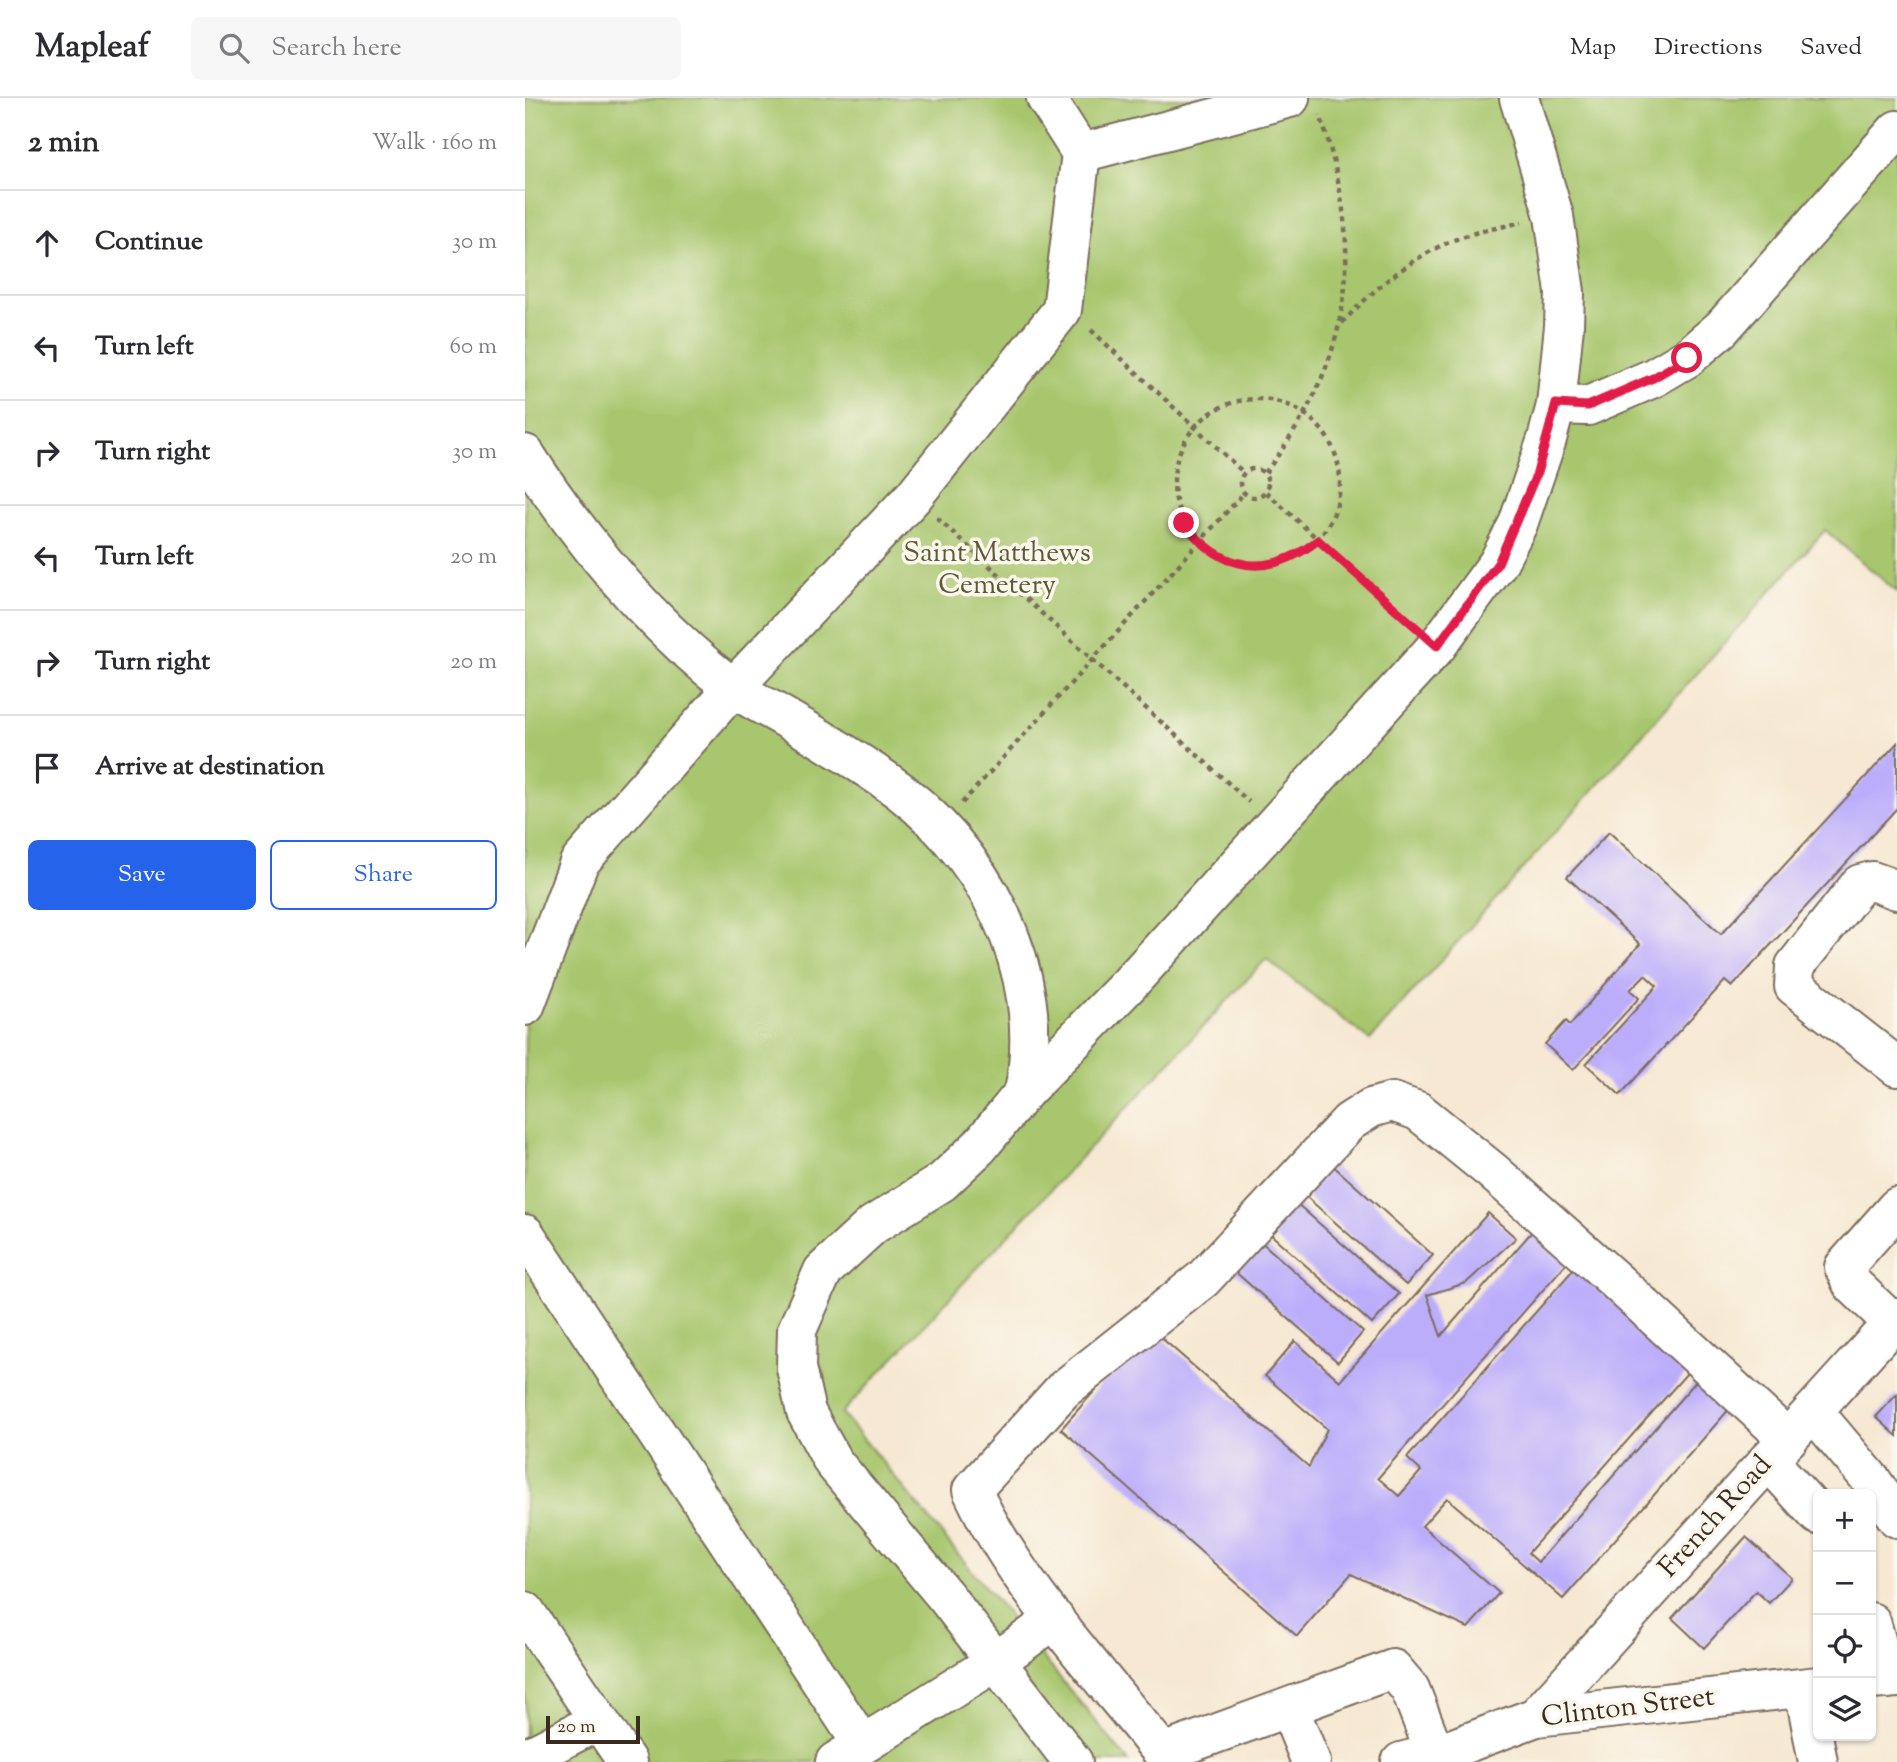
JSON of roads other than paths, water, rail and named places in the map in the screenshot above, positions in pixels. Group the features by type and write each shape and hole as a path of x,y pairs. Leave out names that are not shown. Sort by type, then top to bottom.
{"street":[{"path":"525,1006 579,863 733,688 913,497 1062,310 1081,153 1046,98"},
{"path":"1073,1762 1051,1730 994,1663 959,1614 864,1502 828,1454 806,1412 799,1388 797,1331 823,1271 873,1225 957,1169 1437,646 1476,597 1503,553 1537,473 1556,404 1562,366 1565,292 1553,216 1519,98"},
{"path":"1081,153 1303,103"},
{"path":"1556,404 1588,406 1653,378 1687,358 1722,328 1897,130"},
{"path":"525,454 565,516 625,588 733,688 884,779 941,827 984,883 1016,952 1029,1009 1030,1062 1024,1093"},
{"path":"1897,890 1872,881 1860,884 1795,966 1794,986 1897,1067"},
{"path":"1418,1758 1410,1689 1393,1670 1289,1708 1167,1758 1055,1619 989,1528 972,1490 1063,1390 1203,1279 1349,1122 1371,1108 1392,1102 1417,1111 1492,1171 1790,1437 1872,1481 1897,1518"},
{"path":"1895,1321 1852,1284 1844,1267 1897,1206"},
{"path":"525,1234 848,1753 994,1663 1055,1619"},
{"name":"French Road","path":"1536,1717 1895,1321"},
{"path":"1790,1437 1813,1501"},
{"path":"525,1611 627,1762"},
{"path":"1876,1642 1885,1679"},
{"path":"1811,1687 1818,1762"},
{"name":"Clinton Street","path":"1418,1758 1536,1717 1811,1687"},
{"path":"1289,1708 1311,1762"},
{"path":"525,1759 598,1721"}],"park label":[{"name":"Saint Matthews Cemetery","path":"997,570"}]}
